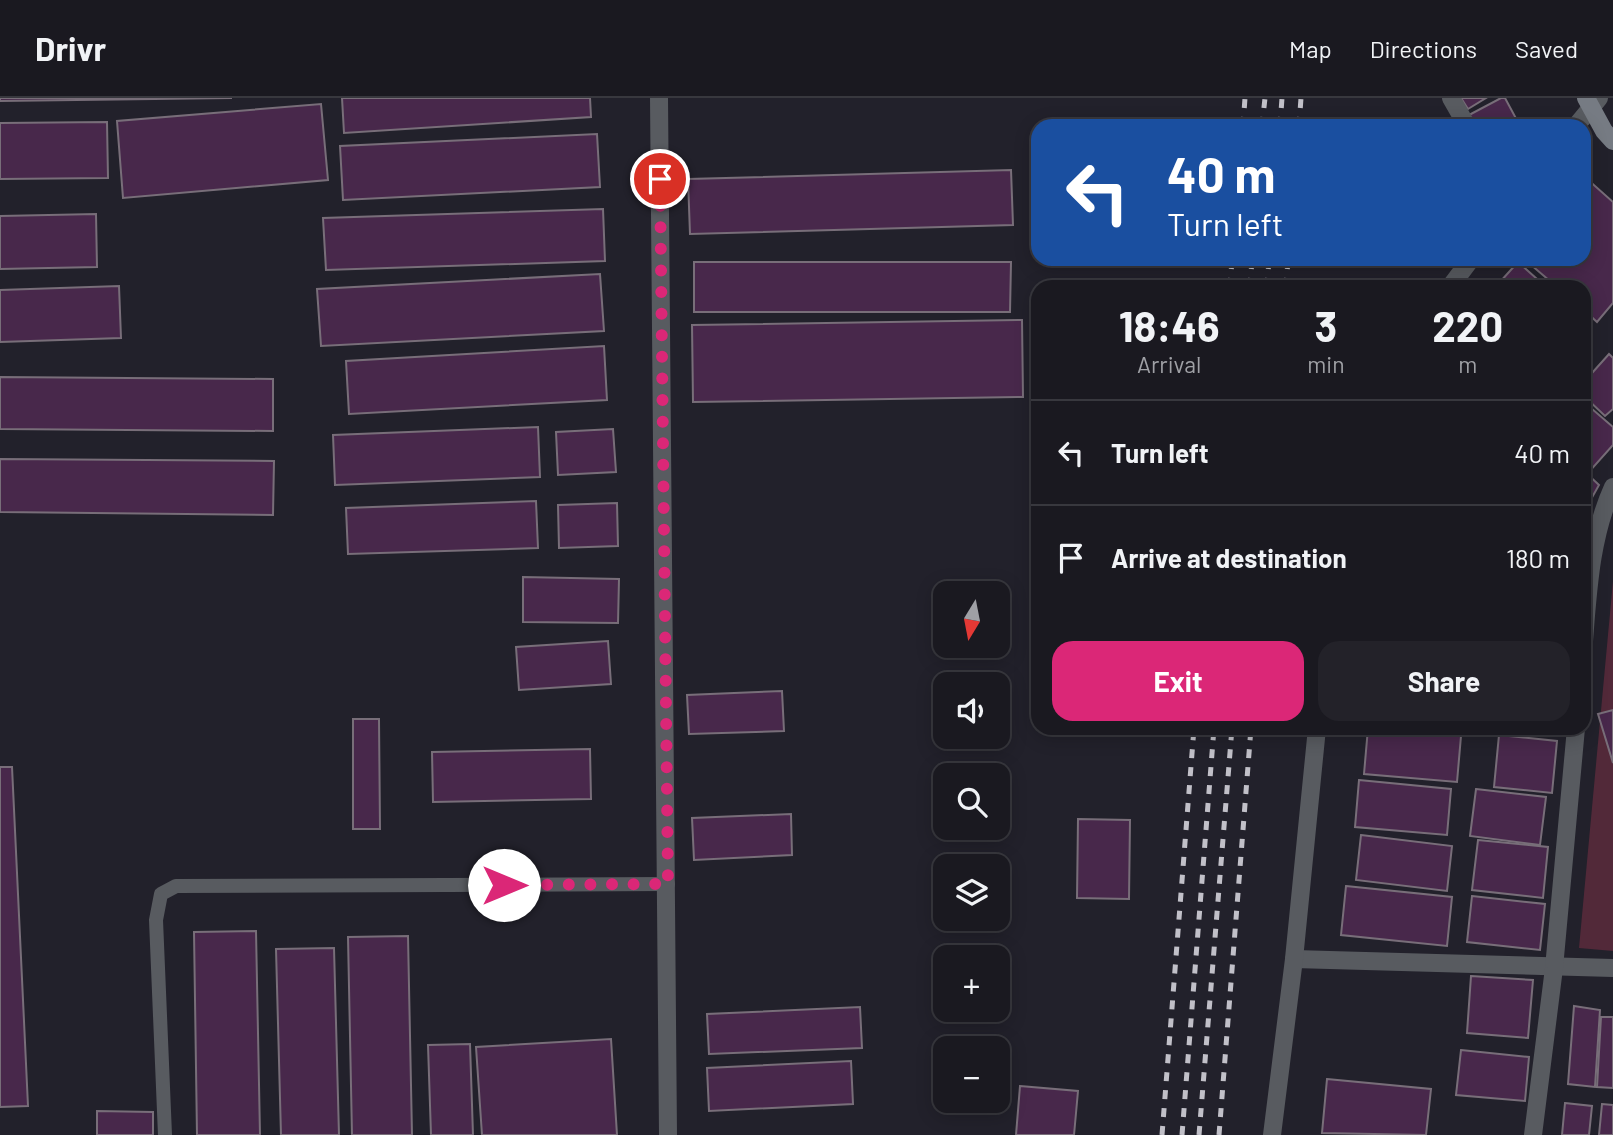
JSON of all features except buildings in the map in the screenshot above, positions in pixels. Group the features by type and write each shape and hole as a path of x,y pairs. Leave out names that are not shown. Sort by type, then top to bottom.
{"street":[{"path":"659,98 668,884 668,1135"},
{"path":"1451,98 1463,119"},
{"path":"1580,119 1592,101 1613,141"},
{"path":"1591,562 1611,500"},
{"path":"1272,1135 1294,958 1316,735"},
{"path":"1533,1135 1555,968 1575,735"},
{"path":"1294,958 1613,968"}],"lane":[{"path":"165,1135 156,920 161,894 176,887 668,884"}],"shaded area":[{"path":"1613,581 1613,951 1579,948"}],"railway":[{"path":"1244,119 1245,98"},
{"path":"1263,119 1265,98"},
{"path":"1280,119 1282,98"},
{"path":"1300,119 1301,98"},
{"path":"1230,280 1232,266"},
{"path":"1250,280 1252,266"},
{"path":"1268,266 1268,280"},
{"path":"1286,280 1288,266"},
{"path":"1162,1135 1193,735"},
{"path":"1182,1135 1213,735"},
{"path":"1199,1135 1231,735"},
{"path":"1219,1135 1250,735"}],"route":[{"path":"504,885 668,884 660,179"}]}
